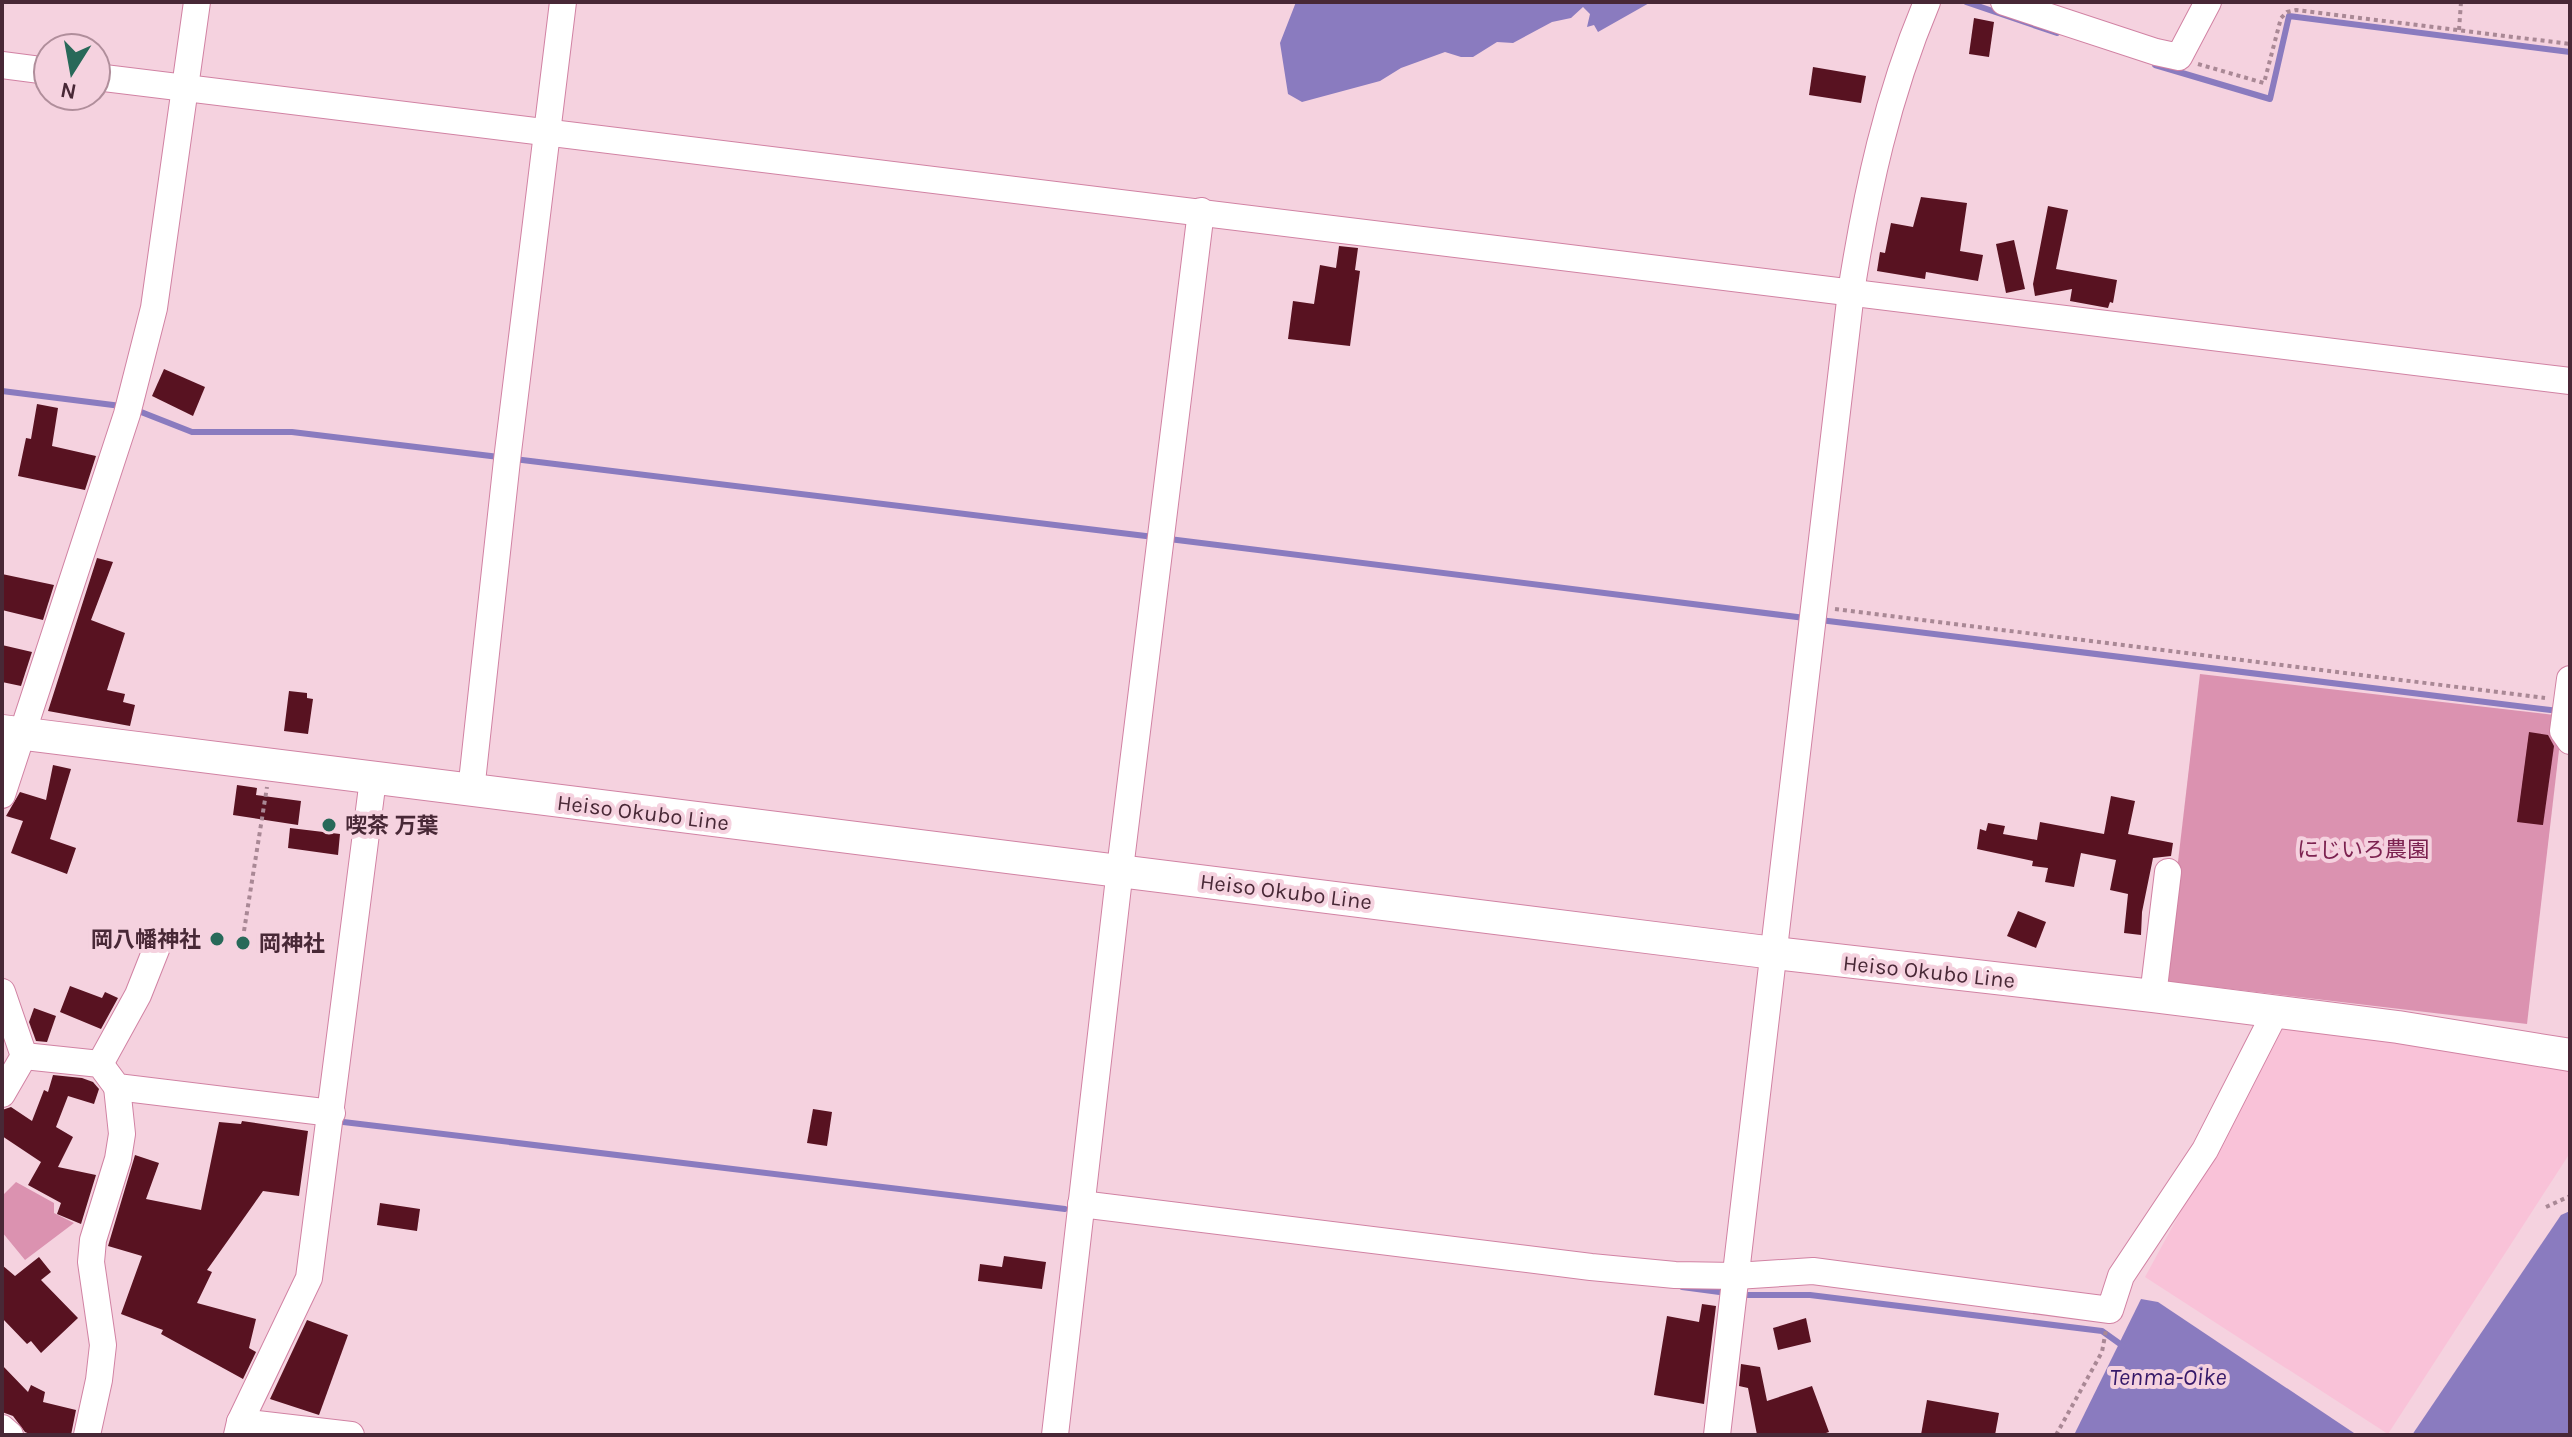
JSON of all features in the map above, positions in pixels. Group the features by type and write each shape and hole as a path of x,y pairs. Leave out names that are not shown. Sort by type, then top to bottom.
{"main road":[{"name":"Heiso Okubo Line","path":"13,733 1774,953 2153,996 2398,1027 2570,1055"}],"street":[{"path":"2,795 13,733 127,414 154,308 197,2"},
{"path":"471,791 507,460 563,2"},
{"path":"1717,1435 1851,292 1866,198 1884,122 1927,2"},
{"path":"2004,2 2179,57 2208,2"},
{"path":"2,65 32,69"},
{"path":"112,79 2570,381"},
{"path":"1055,1435 1120,869 1201,211"},
{"path":"2568,690 2563,731 2570,741"},
{"path":"351,1435 238,1429 309,1278 373,779"},
{"path":"2153,996 2168,872"},
{"path":"100,1064 138,995 159,942"},
{"path":"2,992 7,1020 24,1056"},
{"path":"1081,1204 1591,1267 1675,1275 1736,1276 1813,1271 2110,1310 2121,1276 2205,1150 2275,1013"},
{"path":"24,1056 100,1064 117,1087 122,1134 118,1159 93,1240 91,1262 103,1345 87,1435"},
{"path":"2,1094 24,1056"},
{"path":"117,1087 332,1113"},
{"path":"2,1428 10,1435"}],"path":[{"path":"2459,30 2461,2"},
{"path":"2179,57 2264,83 2281,18 2287,12 2296,10 2570,44"},
{"path":"1814,606 2568,690"},
{"path":"244,931 270,766"},
{"path":"2546,1207 2570,1196"},
{"path":"2056,1435 2102,1352 2110,1310"}],"shaded area":[{"path":"2282,1026 2570,1069 2570,1153 2388,1434 2145,1277"}],"green space":[{"name":"にじいろ農園","path":"2200,674 2563,716 2527,1024 2164,981"},
{"path":"16,1182 54,1203 54,1213 74,1223 25,1260 2,1232 2,1196"}],"water":[{"path":"1296,2 1651,2 1598,32 1594,25 1587,27 1590,14 1583,7 1571,18 1552,22 1513,43 1497,42 1473,57 1445,52 1401,68 1380,81 1302,102 1288,94 1280,43"},
{"path":"2570,1211 2570,1435 2412,1435 2561,1215"},
{"name":"Tenma-Oike","path":"2141,1299 2158,1302 2357,1435 2074,1435"}],"building":[{"path":"1974,18 1994,22 1989,57 1969,54"},
{"path":"1813,67 1866,76 1861,103 1809,95"},
{"path":"1921,197 1967,203 1960,251 1983,255 1978,281 1926,272 1925,279 1877,271 1880,252 1885,253 1891,223 1913,227"},
{"path":"2048,206 2068,210 2056,269 2117,280 2113,303 2110,302 2108,308 2070,301 2072,289 2035,296 2033,284"},
{"path":"2014,240 2025,289 2006,293 1996,244"},
{"path":"1339,246 1358,248 1355,270 1360,271 1350,346 1288,339 1293,301 1314,304 1320,265 1336,268"},
{"path":"164,369 205,387 193,416 152,396"},
{"path":"37,404 58,408 52,446 96,456 85,490 18,476 26,438 31,439"},
{"path":"97,558 113,562 91,620 125,633 107,690 125,694 123,702 135,705 130,726 48,711"},
{"path":"2,574 54,585 43,620 2,610"},
{"path":"2,645 32,652 21,686 2,682"},
{"path":"289,691 307,693 307,698 313,699 308,734 284,731"},
{"path":"2529,732 2548,735 2554,746 2543,825 2517,822"},
{"path":"53,765 71,769 50,839 76,848 67,874 11,853 23,821 6,816 20,792 46,800"},
{"path":"237,785 257,788 256,795 301,801 298,825 233,815"},
{"path":"2111,796 2135,801 2128,834 2173,843 2171,856 2153,858 2142,912 2141,935 2124,933 2128,894 2110,890 2116,860 2081,853 2074,887 2045,882 2048,868 2032,866 2033,861 1977,849 1980,829 1986,831 1988,823 2005,826 2003,834 2037,840 2040,822 2104,834"},
{"path":"290,828 340,834 338,855 288,848"},
{"path":"2018,911 2046,922 2036,948 2007,936"},
{"path":"70,986 102,998 105,992 118,998 101,1029 60,1012"},
{"path":"34,1008 56,1016 47,1042 36,1041 29,1022"},
{"path":"53,1075 82,1078 93,1082 99,1089 94,1104 68,1096 56,1127 73,1137 58,1167 96,1175 81,1224 57,1214 61,1203 28,1185 41,1162 2,1136 2,1110 11,1107 32,1121 44,1090 48,1092"},
{"path":"813,1109 832,1112 827,1146 807,1143"},
{"path":"242,1121 308,1131 299,1196 263,1191 207,1270 212,1272 197,1303 256,1319 249,1348 256,1352 243,1379 161,1334 163,1330 121,1314 142,1256 108,1246 135,1155 159,1163 146,1199 201,1210 219,1122 241,1124"},
{"path":"380,1203 420,1209 417,1231 377,1225"},
{"path":"1004,1256 1046,1262 1042,1289 978,1281 980,1264 1002,1267"},
{"path":"39,1257 51,1272 41,1280 78,1318 41,1353 31,1341 27,1344 2,1318 2,1265 15,1276"},
{"path":"1702,1304 1716,1306 1704,1404 1654,1395 1667,1316 1699,1322"},
{"path":"1806,1318 1811,1342 1778,1350 1773,1328"},
{"path":"307,1320 348,1335 319,1415 270,1399"},
{"path":"1741,1364 1760,1367 1767,1401 1812,1386 1829,1432 1820,1435 1757,1435 1748,1388 1739,1386"},
{"path":"2,1365 28,1392 31,1385 45,1392 43,1402 76,1410 71,1435 32,1435 25,1432 13,1416 2,1412"},
{"path":"1927,1400 1999,1413 1995,1435 1921,1435"}],"waterway":[{"path":"1966,2 2057,33"},
{"path":"2155,65 2270,99 2289,16 2570,52"},
{"path":"2,391 121,406"},
{"path":"136,410 192,432 292,432 499,457"},
{"path":"514,459 1154,537"},
{"path":"1169,539 1805,618"},
{"path":"1820,620 2559,711"},
{"path":"335,1121 1065,1209"},
{"path":"1682,1287 1727,1293"},
{"path":"1742,1295 1810,1295 2102,1331 2123,1346"}],"place":[{"name":"喫茶 万葉","path":"329,825"},
{"name":"岡八幡神社","path":"217,939"},
{"name":"岡神社","path":"243,943"}]}
